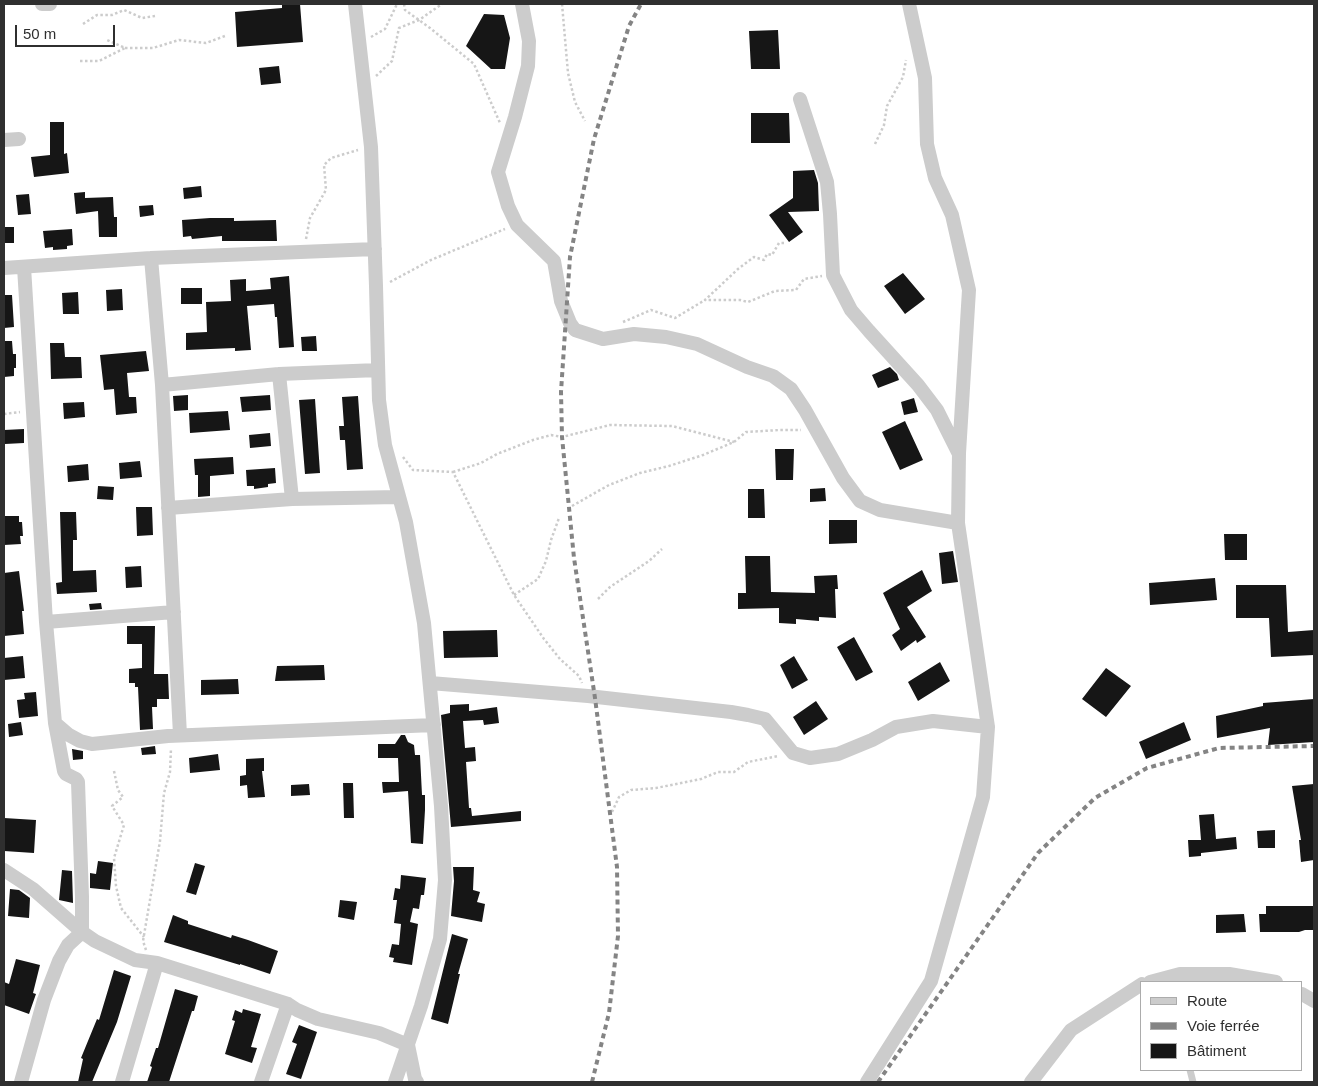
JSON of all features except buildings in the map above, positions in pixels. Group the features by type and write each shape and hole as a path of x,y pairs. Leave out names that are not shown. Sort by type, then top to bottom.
{"street":[{"path":"42,4 50,4"},
{"path":"355,4 371,147 378,400 385,445 406,522 424,623 434,725 445,880 440,939 421,1006 395,1082"},
{"path":"522,4 529,40 528,66 498,172 505,198 517,225 554,260 561,301 575,330 603,340 634,334 666,337 698,344 747,367 773,376 791,389 843,478 860,501 880,510 958,523"},
{"path":"867,1082 931,981 983,797 988,727 958,523 959,453 969,290 952,215 935,178 926,144 924,78 909,4"},
{"path":"800,99 827,182 833,275 851,310 918,385 937,410 959,453"},
{"path":"4,140 19,139"},
{"path":"4,268 151,258 375,249"},
{"path":"151,258 162,384 180,735"},
{"path":"21,1082 44,1000 59,961 68,945 82,932 78,782 64,771 55,723 46,622 24,267"},
{"path":"162,384 279,374 378,370"},
{"path":"279,374 292,499"},
{"path":"168,508 292,499 398,497"},
{"path":"46,622 174,612"},
{"path":"430,683 588,696 731,712 765,719 793,753 810,758 838,754 872,740 896,727 933,721 988,727"},
{"path":"55,723 69,735 80,741 92,744 180,735 434,725"},
{"path":"4,870 33,888 82,932 135,960 154,962 288,1004 318,1019 379,1032 408,1045"},
{"path":"122,1082 154,962"},
{"path":"1154,981 1180,974 1264,981"},
{"path":"1031,1082 1071,1030 1140,985"},
{"path":"1303,995 1314,1001"},
{"path":"261,1082 288,1004"},
{"path":"408,1045 417,1082"}],"path":[{"path":"359,44 385,29 397,4"},
{"path":"404,4 405,10 474,64 508,140"},
{"path":"365,88 392,61 399,28 419,20 442,4"},
{"path":"562,4 568,73 575,102 585,122"},
{"path":"82,24 97,15 112,15 124,10 142,18 155,16"},
{"path":"105,39 125,48 154,48 180,40 206,43 225,36"},
{"path":"80,61 100,61 125,48"},
{"path":"875,144 884,124 887,106 903,77 906,59"},
{"path":"304,251 310,218 326,190 324,165 331,158 371,147"},
{"path":"376,286 393,281 411,269 430,260 517,225"},
{"path":"603,340 624,321 651,310 675,318 705,300 738,269 754,257 764,260 767,254 772,255 778,243 784,243"},
{"path":"705,300 740,300 748,302 775,290 796,290 804,279 833,275"},
{"path":"402,455 413,470 453,472 481,463 533,440 551,436 562,436 610,425 672,426 734,442"},
{"path":"572,506 609,485 640,473 703,455 734,442 746,432 780,430 816,431"},
{"path":"453,472 514,595 560,659 579,676 588,696"},
{"path":"514,595 538,579 546,561 559,518"},
{"path":"598,599 610,587 662,550"},
{"path":"154,962 143,941 160,841 164,793 170,772 172,746 174,740 180,735"},
{"path":"612,812 619,797 631,790 656,788 701,779 718,772 734,772 748,762 793,753"},
{"path":"114,771 118,790 123,797 112,806 124,825 114,858 116,886 121,908 144,938"}],"railway":[{"path":"592,1082 609,1013 618,936 617,867 595,698 574,558 562,437 561,392 570,257 594,139 629,26 641,4"},
{"path":"878,1082 1038,853 1095,798 1147,768 1219,748 1314,746"}]}
